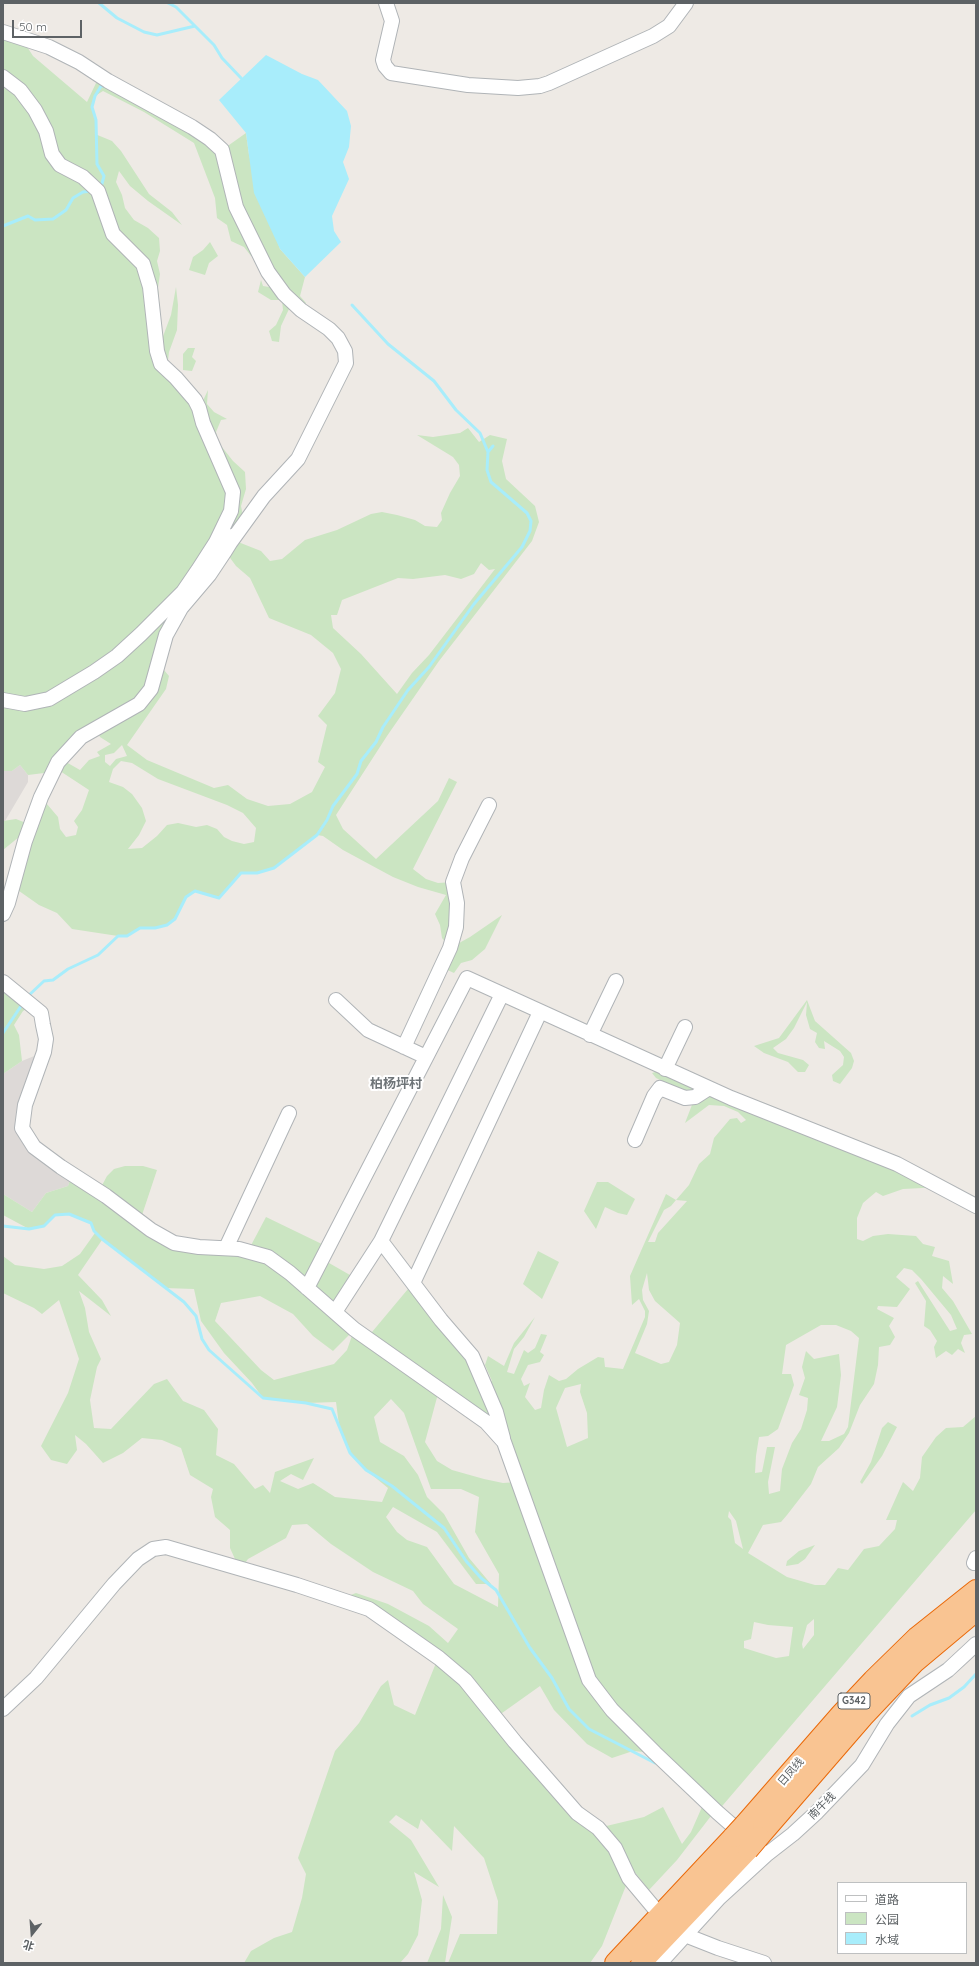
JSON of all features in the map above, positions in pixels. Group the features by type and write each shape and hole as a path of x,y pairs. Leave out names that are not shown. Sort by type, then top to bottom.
{"highway":[{"name":"日凤线","path":"641,1963 673,1926 739,1831 841,1714 917,1637 976,1590"},
{"name":"日凤线","path":"615,1963 673,1926 758,1847 864,1717 910,1668 976,1611"}],"street":[{"path":"386,3 392,21 383,60 385,66 391,73 468,85 518,88 540,86 549,83 653,36 669,26 686,3"},
{"path":"3,32 49,48 79,62 108,81 192,127 210,139 222,150 236,207 268,272 284,294 301,310 338,338 345,351 346,363 298,459 264,496 230,543 210,575 180,608 166,635 151,689 139,704 81,738 55,767 41,798 25,841 8,903 3,914"},
{"path":"3,77 20,90 35,110 46,131 52,154 60,165 83,177 98,191 113,234 142,264 150,287 156,344 161,364 176,378 195,400 203,423 233,492 230,543"},
{"path":"3,700 25,704 49,699 68,689 117,656 183,592 216,542 231,512"},
{"path":"404,1047 450,948 456,927 457,903 453,882 462,858 489,805"},
{"path":"307,1288 467,978 665,1069 897,1164 976,1206"},
{"path":"3,982 41,1013 46,1039 44,1052 24,1105 22,1128 34,1147 61,1167 106,1196 151,1230 174,1243 239,1249 268,1257 290,1273 354,1329 486,1422 504,1442"},
{"path":"590,1035 616,982"},
{"path":"335,1312 381,1240 502,994"},
{"path":"336,1000 368,1030 426,1057"},
{"path":"413,1283 540,1012"},
{"path":"665,1069 685,1027"},
{"path":"635,1140 654,1096 660,1088 685,1098 695,1097 709,1088"},
{"path":"226,1248 289,1113"},
{"path":"381,1240 441,1320 472,1356 496,1412 504,1442 589,1680 612,1710 655,1753 717,1812 758,1847"},
{"path":"3,1710 36,1678 114,1584 138,1559 153,1549 166,1547 297,1585 368,1609 439,1658 465,1680 515,1742 577,1813 598,1828 615,1848 629,1878 673,1926 764,1963"},
{"name":"南牛线","path":"758,1847 793,1834 818,1812 862,1765 887,1724 910,1696 948,1670 976,1644"},
{"path":"660,1963 673,1926"}],"shaded area":[{"path":"20,765 28,775 28,782 5,821 3,821 3,771 12,771"},
{"path":"44,1052 22,1128 72,1174 68,1186 46,1193 32,1212 3,1194 3,1074 22,1061"}],"green space":[{"path":"3,32 22,39 33,56 87,102 96,83 108,81 222,150 246,133 249,155 280,249 305,277 300,296 306,303 301,310 293,303 281,326 279,342 272,341 269,331 276,325 283,310 282,300 271,300 258,292 261,280 263,286 269,287 273,279 259,255 251,256 244,247 231,241 227,225 217,218 215,198 194,143 144,112 103,91 95,96 92,107 96,120 95,134 112,141 121,151 149,194 172,212 182,225 148,201 130,186 119,171 116,182 122,195 125,208 134,220 148,228 159,238 160,251 157,261 160,274 158,288 162,339 171,315 176,287 178,305 177,330 169,352 167,369 200,407 208,390 207,404 214,412 227,419 221,420 216,432 218,442 233,461 245,472 246,489 241,506 243,516 233,540 261,551 270,561 282,559 305,540 337,530 371,514 382,512 415,520 425,526 437,527 442,520 441,513 450,493 460,476 459,465 453,457 417,435 433,437 460,433 468,428 479,442 490,435 507,439 502,461 506,479 535,506 539,522 532,541 439,661 387,736 336,815 343,829 376,859 438,801 449,778 457,782 413,869 426,879 438,883 453,882 450,948 442,938 440,925 435,914 446,895 418,887 393,877 343,850 323,836 317,835 274,868 257,873 241,873 219,898 195,891 186,897 175,919 167,925 155,928 140,928 127,936 72,929 57,913 39,905 12,886 19,837 3,850 3,821 16,819 31,825 41,797 58,817 60,829 66,837 76,835 78,827 74,821 82,810 89,790 60,771 66,762 80,770 89,760 100,756 97,752 111,744 100,737 96,729 52,772 28,775 20,765 12,771 3,771","holes":["225,551 236,566 250,578 269,618 311,635 333,653 341,669 335,693 318,716 327,725 318,762 325,767 312,792 290,804 268,806 247,799 228,785 214,788 147,760 127,745 166,689 169,676 159,664 196,592","481,563 489,570 495,569 397,694 361,654 333,628 331,615 337,615 342,600 398,578 413,579 445,575 461,579 474,574","122,745 127,756 116,759 110,766 105,762 105,755 114,753","121,761 132,763 158,779 227,805 243,813 256,828 254,842 244,844 232,841 224,837 217,829 207,825 196,827 178,823 167,825 157,836 142,848 128,849 139,835 146,821 142,808 132,794 123,787 109,782 113,769"]},
{"path":"210,242 218,256 209,263 205,275 189,270 193,257 203,250"},
{"path":"188,348 195,348 192,357 196,361 192,371 183,370 183,354"},
{"path":"502,915 485,949 472,960 461,963 454,973 441,967 450,948 470,937"},
{"path":"3,982 33,1005 23,1011 14,1025 19,1035 22,1061 3,1074"},
{"path":"807,1000 815,1021 851,1053 854,1061 852,1068 840,1084 833,1081 832,1075 843,1065 844,1057 840,1051 824,1041 825,1049 819,1048 815,1042 817,1033 810,1029 806,1015 807,1002 794,1028 786,1039 773,1048 778,1053 803,1060 809,1065 805,1072 798,1072 788,1062 764,1053 754,1046 779,1038"},
{"path":"665,1069 942,1187 903,1189 883,1196 876,1192 863,1203 857,1218 857,1239 863,1241 873,1236 888,1234 916,1236 923,1244 935,1247 932,1256 949,1261 953,1284 943,1276 942,1288 953,1301 972,1334 964,1335 961,1343 965,1353 958,1349 952,1355 946,1351 936,1358 934,1347 937,1341 930,1330 924,1326 926,1301 915,1283 918,1281 950,1331 957,1329 951,1315 921,1279 912,1270 904,1268 896,1277 910,1289 897,1307 878,1306 877,1309 894,1318 889,1326 895,1337 890,1345 879,1347 878,1365 874,1384 860,1405 849,1433 839,1448 818,1467 811,1484 781,1522 763,1525 748,1553 787,1577 815,1585 825,1585 838,1568 848,1570 864,1549 879,1546 895,1529 897,1520 886,1520 903,1482 913,1491 920,1478 922,1457 936,1437 946,1428 963,1427 976,1416 976,1510 717,1812 655,1753 633,1751 612,1758 587,1744 554,1710 540,1686 495,1718 598,1828 644,1817 663,1807 682,1844 691,1832 702,1807 711,1816 677,1860 649,1890 617,1850 629,1878 602,1946 590,1963 448,1963 460,1934 497,1934 498,1901 484,1858 454,1826 452,1851 421,1819 418,1829 396,1815 389,1822 411,1840 439,1887 414,1872 422,1900 418,1935 408,1954 400,1963 244,1963 251,1951 274,1938 292,1932 302,1898 306,1874 298,1858 335,1751 359,1723 381,1686 388,1680 394,1705 415,1715 438,1658 340,1599 356,1593 388,1604 429,1626 448,1643 458,1629 423,1604 413,1591 373,1572 331,1544 307,1524 292,1525 286,1538 248,1559 240,1570 230,1548 230,1530 215,1517 211,1497 213,1489 190,1475 181,1448 162,1440 142,1438 123,1453 103,1463 86,1444 75,1435 77,1450 67,1464 51,1460 41,1446 68,1393 79,1359 59,1300 42,1314 34,1308 3,1293 3,1256 15,1265 44,1269 62,1266 80,1254 95,1233 91,1223 69,1214 55,1215 44,1226 29,1229 3,1215 3,1194 32,1212 46,1193 68,1186 72,1174 99,1191 107,1176 114,1169 125,1166 143,1166 157,1170 140,1221 174,1243 248,1251 266,1217 328,1247 322,1259 357,1279 335,1312 367,1338 413,1283 482,1378 492,1381 485,1365 488,1356 504,1366 514,1343 535,1317 524,1337 514,1349 507,1372 514,1374 524,1350 528,1353 535,1348 541,1334 547,1335 540,1352 544,1355 540,1362 528,1365 521,1379 524,1386 530,1383 525,1397 535,1410 541,1408 544,1390 549,1375 559,1381 566,1379 578,1369 598,1357 604,1358 605,1367 623,1369 645,1317 645,1311 639,1299 632,1305 630,1276 666,1194 676,1200 689,1185 699,1164 710,1154 714,1138 730,1119 737,1118 741,1123 746,1120 738,1112 724,1106 709,1105 685,1123 695,1097 656,1078 652,1073","holes":["676,1200 687,1201 658,1233 655,1242 648,1242 664,1210 671,1206","102,1240 165,1288 194,1289 201,1321 224,1353 252,1383 263,1398 306,1403 336,1402 339,1425 350,1453 366,1470 388,1488 382,1502 335,1497 313,1483 298,1489 280,1481 291,1474 303,1480 314,1458 275,1472 270,1493 263,1485 255,1489 234,1464 216,1455 218,1429 204,1410 183,1401 167,1379 154,1384 111,1429 94,1428 90,1400 97,1367 101,1359 89,1332 85,1308 79,1291 111,1316 102,1300 78,1275","647,1273 649,1290 655,1301 680,1323 677,1345 669,1362 661,1364 635,1353 647,1324 649,1311 643,1300 642,1290","260,1296 293,1314 313,1336 333,1351 354,1330 347,1350 334,1364 274,1380 261,1370 215,1321 221,1303","821,1325 836,1325 851,1331 859,1338 848,1427 844,1434 829,1441 821,1441 837,1407 841,1375 839,1354 814,1359 806,1351 802,1367 805,1378 799,1395 808,1398 807,1410 801,1429 792,1443 782,1469 780,1491 769,1494 768,1482 775,1447 767,1447 762,1472 755,1473 759,1437 768,1436 778,1429 794,1385 791,1374 782,1374 786,1345","581,1384 580,1392 587,1413 588,1438 567,1447 556,1408 565,1388","439,1390 504,1442 517,1482 503,1483 452,1470 437,1461 425,1442","391,1399 404,1413 431,1489 461,1489 479,1497 475,1532 499,1574 498,1607 454,1584 427,1547 407,1540 397,1532 386,1517 393,1507 437,1532 476,1584 491,1584 469,1558 444,1514 427,1497 418,1475 404,1456 380,1442 374,1417","729,1511 736,1521 743,1549 735,1543 731,1520 728,1517","814,1619 814,1635 803,1649 802,1644 807,1625","754,1622 793,1627 789,1656 776,1658 744,1648 744,1641 751,1639"]},
{"path":"597,1182 608,1182 635,1199 627,1215 605,1207 596,1229 584,1211"},
{"path":"538,1251 559,1262 542,1299 523,1284"},
{"path":"888,1422 897,1427 882,1456 862,1484 860,1482 871,1462 882,1428"},
{"path":"815,1545 805,1559 798,1564 786,1566 787,1561 799,1551"},
{"path":"443,1895 452,1917 445,1963 427,1963 441,1929"}],"water":[{"path":"266,55 302,74 318,80 347,111 351,126 349,147 343,162 349,179 332,216 334,231 341,242 305,277 280,249 254,193 246,133 219,100"}],"waterway":[{"path":"99,3 117,18 144,32 157,35 195,26"},
{"path":"168,3 176,7 214,45 222,58 241,78"},
{"path":"101,187 104,176 97,164 96,120 92,107 95,96 101,86 106,86"},
{"path":"3,226 28,216 35,220 53,219 66,210 73,198 83,192 91,191"},
{"path":"352,305 388,344 434,381 456,410 480,433 488,452"},
{"path":"27,997 44,981 53,980 68,969 98,955 118,936 127,936 140,928 155,928 167,925 175,919 186,897 195,891 219,898 241,873 257,873 274,868 317,835 327,820 333,806 357,774 361,761 376,742 383,727 408,690 429,667 474,604 522,547 530,531 531,521 527,513 491,482 487,470 488,452 493,446"},
{"path":"3,1033 23,1003"},
{"path":"3,1226 29,1229 44,1226 55,1215 69,1214 91,1223 94,1231 102,1239 184,1302 196,1316 202,1339 209,1350 263,1398 306,1403 332,1409 350,1453 366,1470 392,1486 444,1528 466,1561 481,1578 496,1590 530,1648 552,1678 569,1709 589,1729 655,1763"},
{"path":"912,1716 930,1705 949,1698 964,1687 976,1674"}],"district":[{"name":"柏杨坪村","path":"396,1084"}]}
